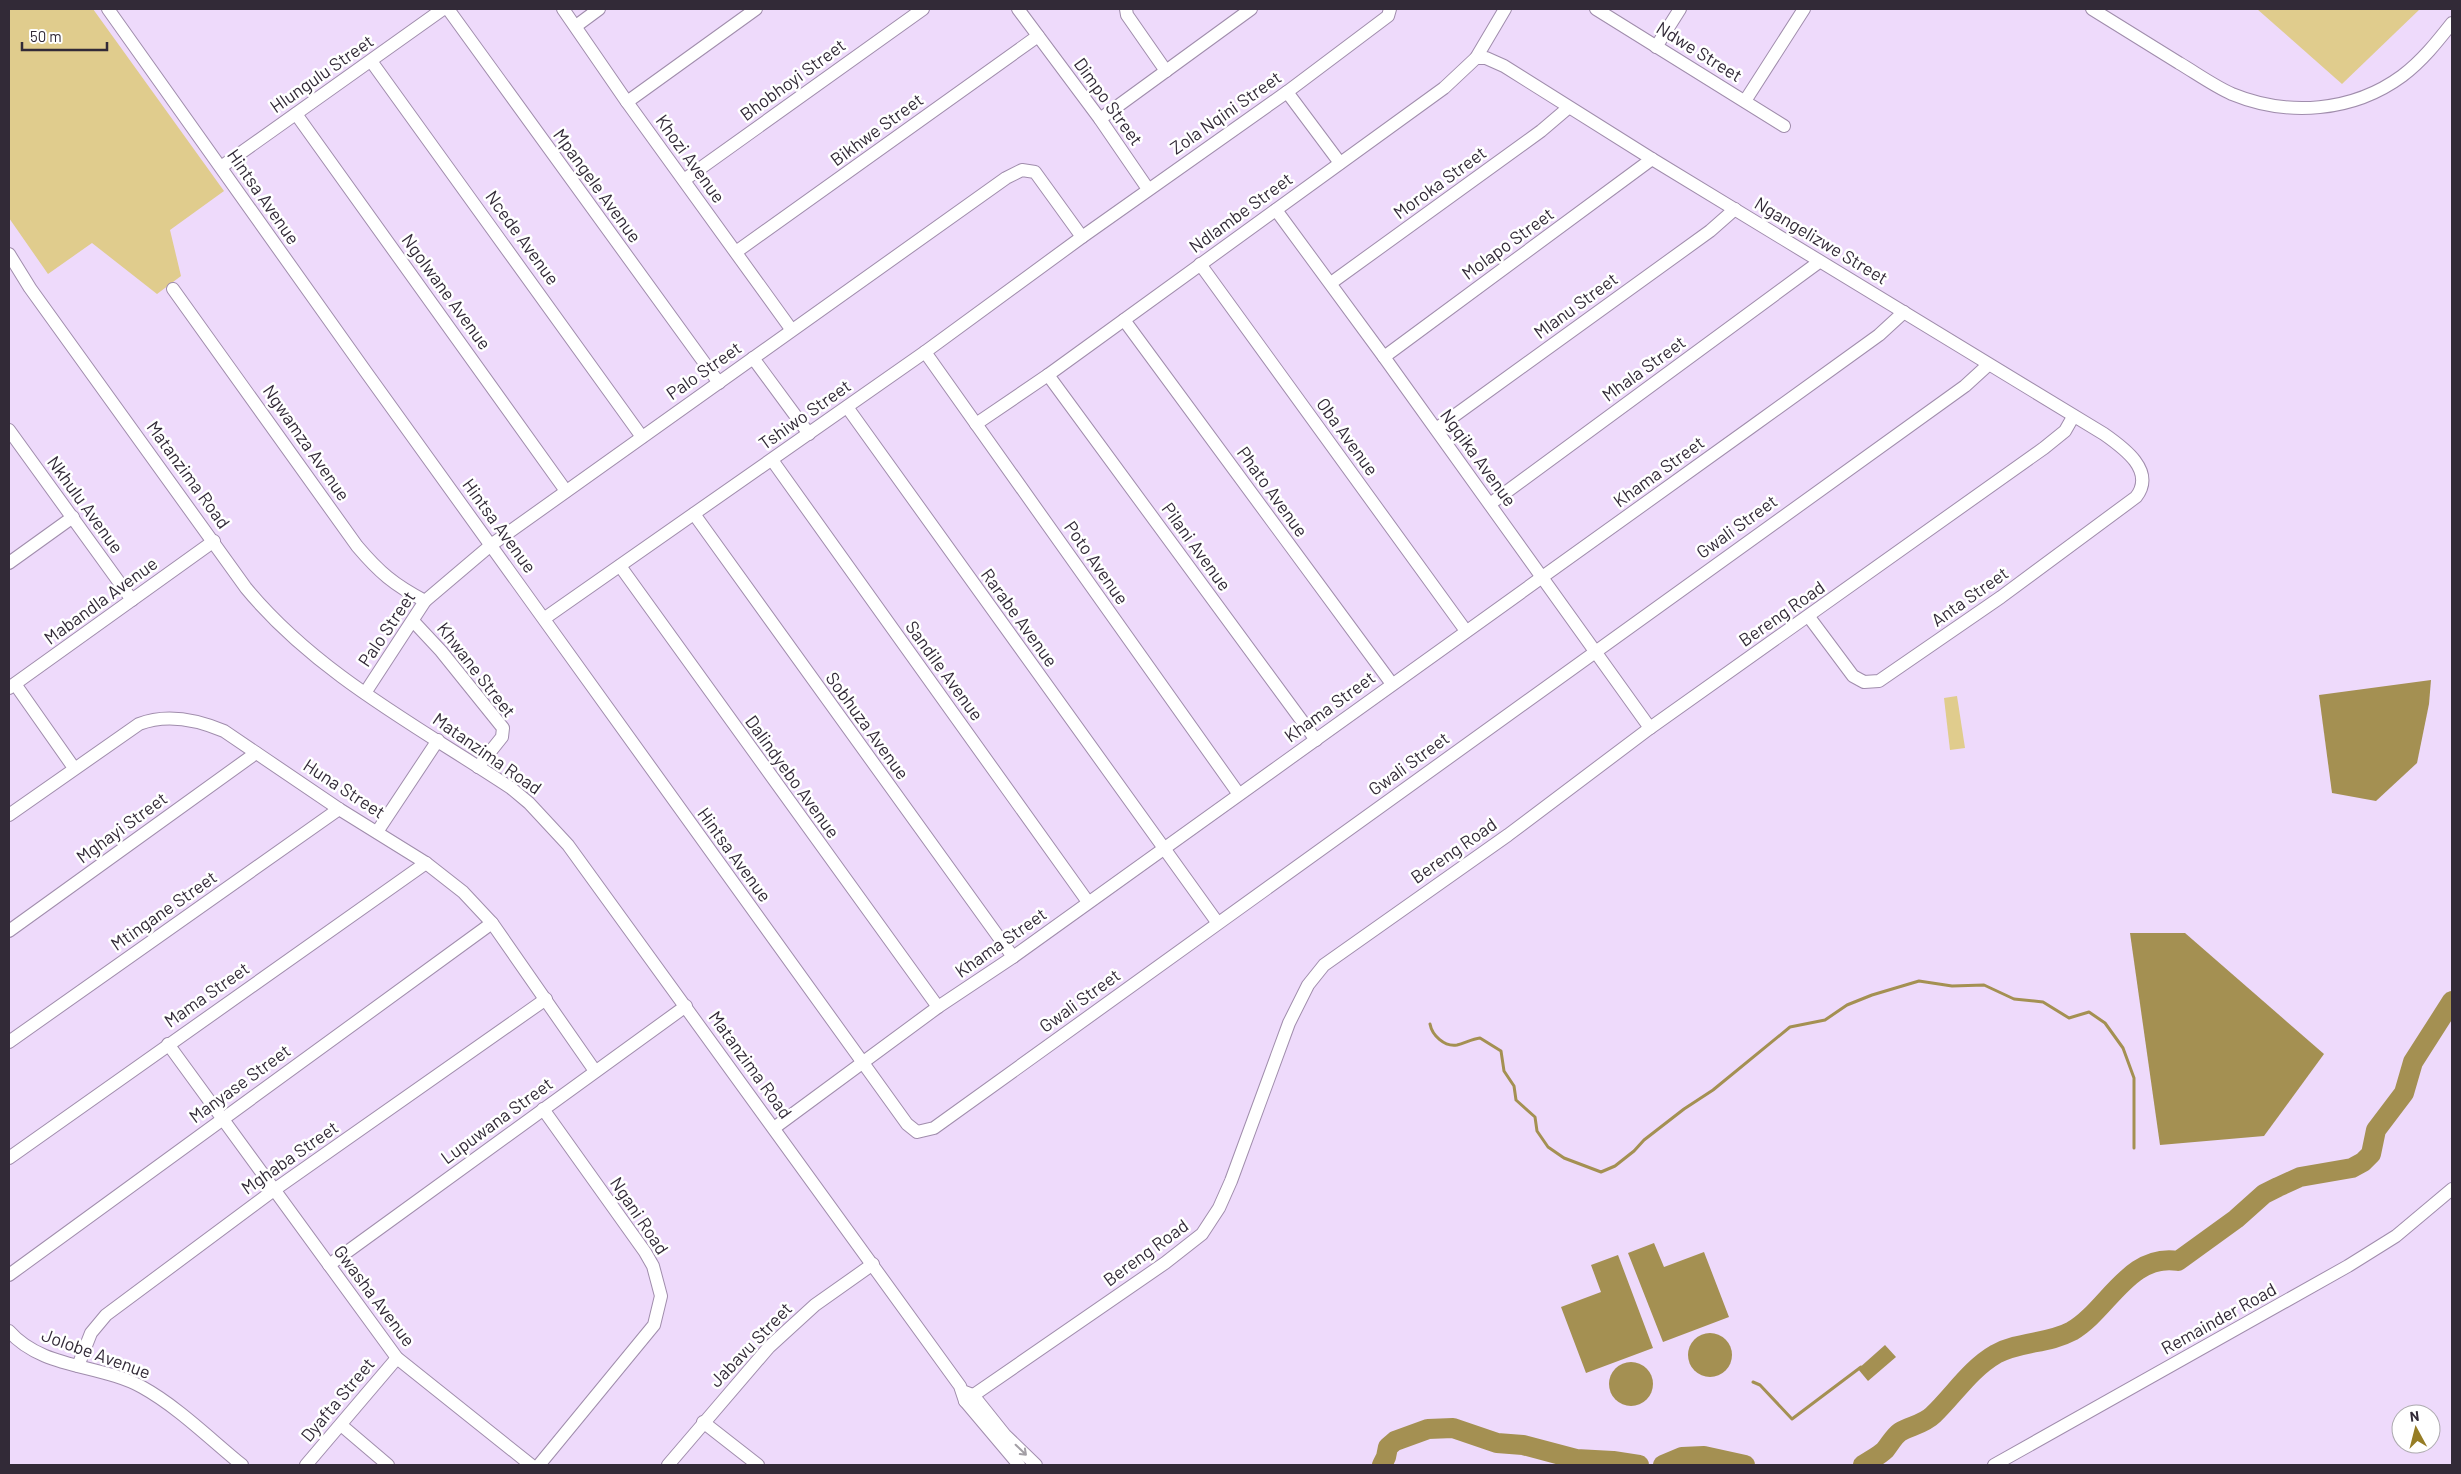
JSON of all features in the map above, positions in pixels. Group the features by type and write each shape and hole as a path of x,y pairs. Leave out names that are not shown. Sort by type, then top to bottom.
{"street":[{"name":"Hintsa Avenue","path":"108,9 862,1062"},
{"name":"Hlungulu Street","path":"221,167 444,9"},
{"name":"Mpangele Avenue","path":"448,9 719,383"},
{"name":"Khozi Avenue","path":"563,9 627,102 791,329"},
{"path":"576,26 599,9"},
{"path":"627,102 756,9"},
{"name":"Bhobhoyi Street","path":"684,180 922,9"},
{"name":"Dimpo Street","path":"1018,9 1100,119 1148,189"},
{"path":"1126,9 1127,15 1166,71"},
{"path":"1100,119 1251,9"},
{"name":"Ndlambe Street","path":"976,424 1048,375 1444,88 1476,58 1505,9"},
{"name":"Ndwe Street","path":"1596,9 1784,126"},
{"path":"1656,47 1680,9"},
{"path":"1745,102 1804,9"},
{"path":"2092,9 2231,93 2259,103 2285,108 2312,109 2342,104 2374,92 2403,75 2421,60 2452,23"},
{"name":"Zola Nqini Street","path":"1082,237 1287,92 1389,12"},
{"name":"Bikhwe Street","path":"736,252 1038,36"},
{"name":"Ngangelizwe Street","path":"1476,58 1486,58 1504,66 1568,108 2120,445 2140,468"},
{"name":"Ncede Avenue","path":"372,61 642,436"},
{"path":"1287,92 1340,163"},
{"name":"Moroka Street","path":"1330,283 1541,131 1568,108"},
{"name":"Ngolwane Avenue","path":"296,114 566,491"},
{"name":"Molapo Street","path":"1384,357 1652,159"},
{"name":"Palo Street","path":"365,693 425,601 491,545 719,383 791,329 1006,178 1022,170 1035,172 1040,176 1082,237"},
{"name":"Mlanu Street","path":"1436,429 1710,231 1735,209"},
{"name":"Ngqika Avenue","path":"1276,210 1436,429 1650,728"},
{"name":"Tshiwo Street","path":"545,618 925,352 1082,237"},
{"name":"Matanzima Road","path":"9,254 30,288 246,588 277,622 326,667 517,793 550,824 686,1006 967,1396 1019,1465"},
{"name":"Mhala Street","path":"1490,504 1819,262"},
{"name":"Oba Avenue","path":"1200,264 1466,631"},
{"name":"Ngwamza Avenue","path":"173,289 357,546 380,573 392,583 425,601"},
{"name":"Khama Street","path":"774,1128 938,1007 1013,957 1238,793 1316,740 1879,335 1904,312"},
{"name":"Phato Avenue","path":"1124,320 1392,684"},
{"name":"Poto Avenue","path":"925,352 1238,793"},
{"path":"753,358 809,434"},
{"name":"Gwali Street","path":"862,1062 912,1130 928,1131 1965,386 1988,364"},
{"name":"Pilani Avenue","path":"1048,375 1316,740"},
{"name":"Rarabe Avenue","path":"847,407 1217,922"},
{"name":"Bereng Road","path":"967,1396 1165,1263 1202,1234 1219,1208 1232,1181 1292,1016 1308,986 1324,965 1508,835 1650,728 2044,448 2065,430 2073,417"},
{"name":"Nkhulu Avenue","path":"9,430 13,444 73,517 132,600"},
{"name":"Sandile Avenue","path":"772,460 1088,902"},
{"name":"Anta Street","path":"1809,616 1853,676 1864,682 1878,681 2001,597 2136,497 2143,482 2140,468"},
{"name":"Sobhuza Avenue","path":"694,514 1013,957"},
{"path":"9,563 73,517"},
{"name":"Mabandla Avenue","path":"12,686 214,541"},
{"name":"Dalindyebo Avenue","path":"620,566 938,1007"},
{"name":"Khwane Street","path":"413,621 441,651 503,728 502,737 478,766"},
{"path":"12,686 74,768"},
{"name":"Huna Street","path":"9,816 74,768 139,724 164,718 209,725 237,738 256,753 339,808 426,862 463,892 492,923 595,1071"},
{"path":"377,832 438,740"},
{"name":"Mghayi Street","path":"9,932 256,753"},
{"name":"Mtingane Street","path":"9,1042 339,808"},
{"name":"Mama Street","path":"9,1158 426,862"},
{"name":"Manyase Street","path":"9,1275 492,923"},
{"name":"Mghaba Street","path":"78,1366 91,1333 106,1314 274,1190 546,999"},
{"name":"Lupuwana Street","path":"329,1265 686,1006"},
{"name":"Gwasha Avenue","path":"168,1044 397,1358 531,1465"},
{"name":"Ngani Road","path":"538,1465 654,1325 661,1296 653,1266 645,1252 543,1109"},
{"name":"Remainder Road","path":"1994,1465 2348,1266 2396,1236 2452,1190"},
{"name":"Jabavu Street","path":"668,1465 754,1364 791,1326 835,1290 873,1264"},
{"name":"Jolobe Avenue","path":"9,1331 20,1342 36,1352 141,1386 168,1404 242,1465"},
{"name":"Dyafta Street","path":"306,1465 397,1358"},
{"name":"Matanzima Road","path":"967,1396 1036,1465"},
{"path":"703,1422 758,1465"},
{"path":"341,1425 388,1465"}],"shaded area":[{"path":"9,9 93,9 224,191 170,230 181,276 157,294 92,243 48,274 9,218"},
{"path":"2257,9 2420,9 2342,84"},
{"path":"2431,680 2429,704 2417,763 2376,801 2332,793 2319,695"},
{"path":"1957,696 1965,748 1950,750 1944,698"},
{"path":"2130,933 2185,933 2324,1054 2264,1136 2160,1145"},
{"path":"1654,1243 1664,1267 1704,1252 1729,1317 1663,1342 1628,1253"},
{"path":"1618,1255 1653,1348 1586,1373 1561,1307 1601,1292 1591,1265"},
{"path":"1710,1333 1722,1337 1728,1343 1732,1355 1728,1367 1722,1373 1710,1377 1698,1373 1692,1367 1688,1355 1692,1343 1698,1337"},
{"path":"1885,1345 1896,1357 1868,1381 1858,1369"},
{"path":"1631,1362 1643,1366 1649,1372 1653,1384 1649,1396 1643,1402 1631,1406 1619,1402 1613,1396 1609,1384 1613,1372 1619,1366"}],"waterway":[{"path":"1430,1024 1436,1036 1448,1044 1457,1045 1480,1038 1501,1051 1504,1071 1514,1086 1516,1100 1535,1117 1537,1131 1548,1147 1564,1158 1601,1172 1615,1166 1634,1151 1644,1140 1684,1109 1713,1090 1790,1027 1825,1020 1847,1005 1872,995 1919,981 1952,986 1984,985 2014,999 2043,1002 2069,1018 2089,1012 2105,1023 2123,1048 2134,1078 2134,1148"},
{"path":"1863,1465 1883,1452 1900,1432 1929,1418 1978,1367 1996,1354 2072,1331 2085,1322 2132,1274 2146,1266 2161,1261 2178,1261 2236,1219 2264,1194 2300,1177 2352,1168 2363,1162 2371,1154 2376,1130 2404,1093 2413,1062 2452,1001"},
{"path":"1753,1382 1760,1385 1792,1419 1861,1367"},
{"path":"1382,1465 1388,1447 1395,1441 1428,1429 1453,1428 1497,1443 1523,1445 1576,1459 1613,1461 1639,1465"},
{"path":"1663,1465 1682,1457 1704,1456 1745,1465"}]}
